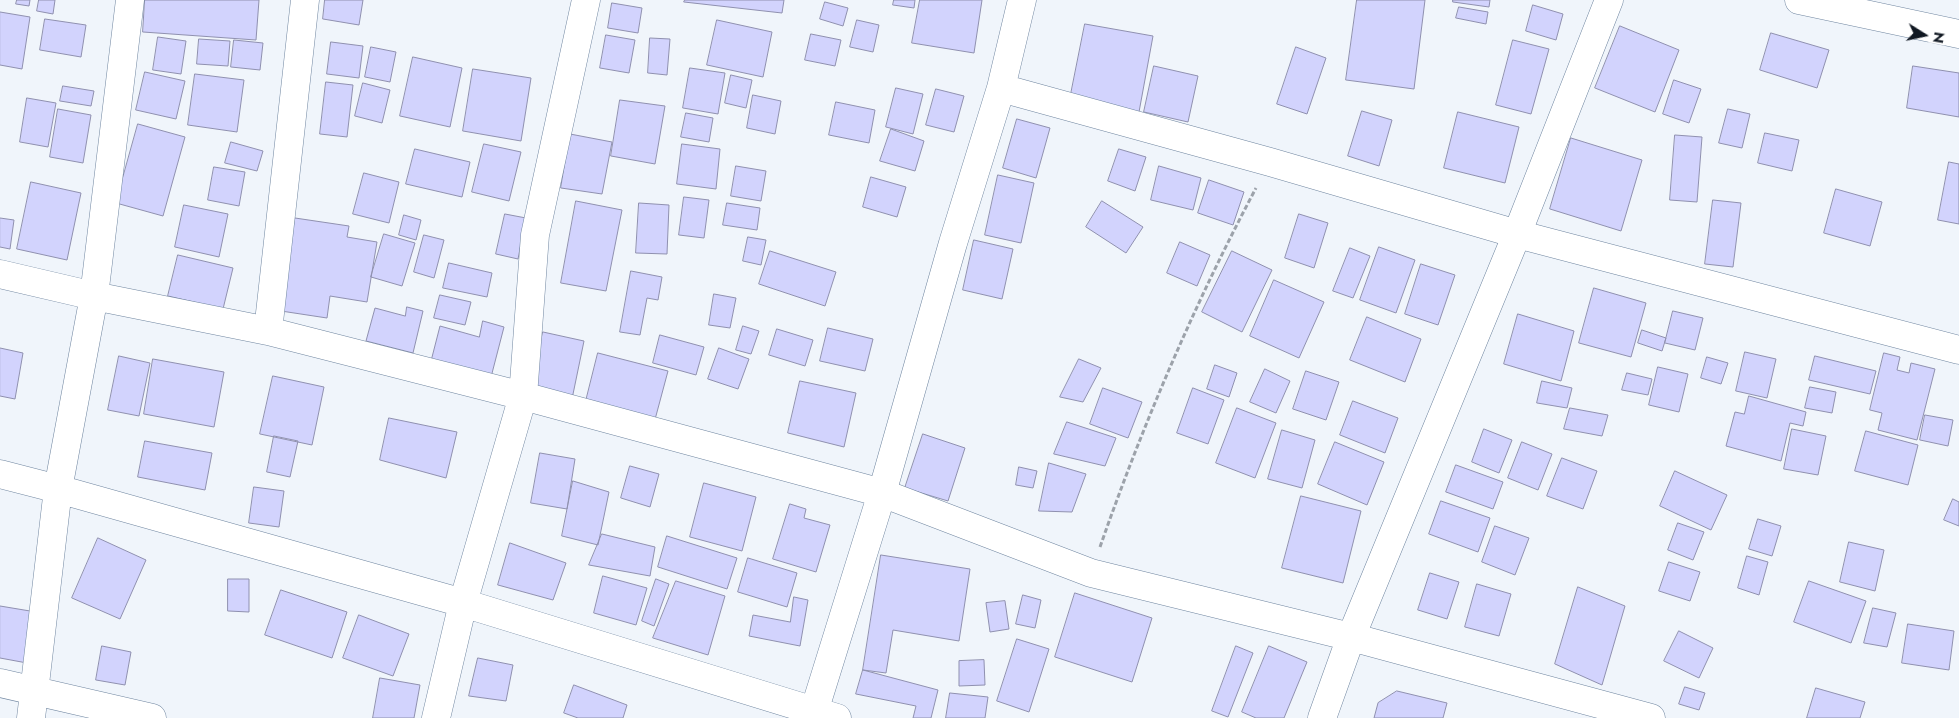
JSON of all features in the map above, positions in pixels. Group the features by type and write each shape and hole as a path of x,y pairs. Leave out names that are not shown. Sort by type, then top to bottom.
{"street":[{"path":"32,718 58,489 94,296 130,0"},
{"path":"268,331 305,0"},
{"path":"436,718 463,603 523,396 534,234 586,0"},
{"path":"0,474 463,603 821,715 953,243 1001,88 1022,0"},
{"path":"1322,718 1351,637 1517,234 1609,0"},
{"path":"1799,0 1959,34"},
{"path":"1001,88 1270,162 1517,234 1959,350"},
{"path":"0,274 94,296 268,331 523,396 882,493 1091,573 1351,637 1651,718"},
{"path":"0,683 152,718"}],"path":[{"path":"1091,573 1142,436 1199,300 1270,162"}],"building":[{"path":"17,0 30,0 29,6 16,4"},
{"path":"39,0 55,0 53,14 37,11"},
{"path":"145,0 259,0 256,40 143,32"},
{"path":"325,0 363,0 359,25 323,19"},
{"path":"685,0 784,0 782,13 684,2"},
{"path":"894,0 915,0 914,8 893,5"},
{"path":"920,0 982,0 974,53 912,43"},
{"path":"1357,0 1425,0 1414,89 1346,80"},
{"path":"1453,0 1490,0 1489,7 1453,2"},
{"path":"825,2 848,8 843,26 820,19"},
{"path":"612,3 642,8 638,33 608,28"},
{"path":"1533,5 1563,14 1556,40 1526,31"},
{"path":"1459,7 1488,12 1486,24 1456,18"},
{"path":"0,12 30,17 22,69 0,65"},
{"path":"45,19 86,25 81,57 40,50"},
{"path":"717,20 772,32 763,77 707,65"},
{"path":"857,20 879,25 873,52 850,47"},
{"path":"1085,24 1153,36 1139,112 1070,99"},
{"path":"1620,26 1679,50 1655,112 1595,88"},
{"path":"1771,33 1829,50 1817,88 1760,70"},
{"path":"811,34 841,40 835,66 805,60"},
{"path":"606,35 635,40 629,73 600,68"},
{"path":"158,37 186,41 181,74 153,70"},
{"path":"650,38 670,39 667,75 648,73"},
{"path":"199,39 230,41 228,66 197,64"},
{"path":"234,40 263,43 260,70 231,67"},
{"path":"1513,40 1549,49 1531,114 1496,105"},
{"path":"331,42 363,46 359,78 327,74"},
{"path":"371,47 396,52 390,82 365,77"},
{"path":"1296,47 1326,58 1307,114 1277,104"},
{"path":"413,57 462,68 450,127 400,116"},
{"path":"1154,66 1198,76 1188,122 1144,112"},
{"path":"1913,66 1959,73 1959,117 1907,108"},
{"path":"690,68 725,73 718,114 683,108"},
{"path":"473,69 531,78 521,141 463,131"},
{"path":"145,72 185,81 176,119 136,110"},
{"path":"195,74 244,80 237,132 188,125"},
{"path":"731,75 752,80 746,108 725,103"},
{"path":"1674,80 1701,89 1689,123 1663,114"},
{"path":"326,82 353,85 347,137 320,134"},
{"path":"363,83 390,90 382,123 355,116"},
{"path":"63,86 94,91 91,106 60,101"},
{"path":"896,88 923,94 913,134 886,127"},
{"path":"936,89 964,96 954,132 926,125"},
{"path":"753,95 781,101 775,134 747,128"},
{"path":"27,98 56,103 48,147 20,142"},
{"path":"620,100 665,106 655,164 611,156"},
{"path":"836,102 875,110 869,143 829,135"},
{"path":"58,109 91,115 83,163 50,157"},
{"path":"1728,109 1750,114 1742,148 1719,143"},
{"path":"1362,111 1392,120 1379,166 1348,156"},
{"path":"1458,112 1519,127 1505,183 1444,168"},
{"path":"686,113 713,118 709,142 681,137"},
{"path":"1017,119 1050,128 1036,178 1003,168"},
{"path":"138,124 185,137 163,216 116,203"},
{"path":"891,129 924,141 915,171 880,161"},
{"path":"1765,133 1799,140 1792,171 1758,163"},
{"path":"570,134 612,142 602,194 561,188"},
{"path":"1675,135 1702,137 1697,202 1670,200"},
{"path":"1571,138 1642,160 1621,231 1550,209"},
{"path":"231,142 263,151 257,171 225,163"},
{"path":"484,144 521,152 509,201 472,192"},
{"path":"682,144 720,149 716,189 677,184"},
{"path":"415,149 470,162 462,197 406,184"},
{"path":"1119,149 1146,157 1135,191 1108,181"},
{"path":"1949,162 1959,164 1959,224 1938,220"},
{"path":"736,166 766,171 761,201 731,196"},
{"path":"1159,166 1201,178 1193,210 1151,200"},
{"path":"214,167 245,172 239,206 208,200"},
{"path":"364,173 399,182 389,223 353,214"},
{"path":"998,175 1034,183 1021,243 985,235"},
{"path":"871,177 906,187 897,217 863,207"},
{"path":"1209,180 1244,192 1233,225 1198,213"},
{"path":"31,182 81,193 67,260 17,249"},
{"path":"1836,189 1882,202 1870,246 1824,233"},
{"path":"684,197 709,200 704,238 679,235"},
{"path":"1713,200 1741,203 1733,267 1705,264"},
{"path":"576,201 622,210 606,291 561,283"},
{"path":"1102,201 1143,227 1126,253 1086,227"},
{"path":"639,203 669,205 667,254 636,253"},
{"path":"727,203 760,208 757,230 723,225"},
{"path":"184,205 228,214 219,257 175,247"},
{"path":"505,214 526,218 518,259 496,254"},
{"path":"1299,214 1328,223 1314,268 1285,258"},
{"path":"404,215 421,220 416,240 399,235"},
{"path":"0,218 14,220 10,249 0,247"},
{"path":"295,218 349,226 347,237 377,242 367,302 330,296 327,318 281,311"},
{"path":"384,234 415,243 402,286 371,277"},
{"path":"424,235 444,240 434,278 414,272"},
{"path":"748,237 766,240 761,265 743,261"},
{"path":"974,240 1013,249 1002,299 963,290"},
{"path":"1180,242 1210,255 1197,286 1167,273"},
{"path":"1379,247 1415,260 1396,313 1360,300"},
{"path":"1350,248 1370,256 1353,298 1333,291"},
{"path":"770,251 836,272 825,306 759,284"},
{"path":"1232,251 1272,270 1242,332 1202,312"},
{"path":"178,255 233,268 223,309 168,296"},
{"path":"449,263 492,273 487,297 443,288"},
{"path":"1421,264 1455,275 1438,325 1405,314"},
{"path":"631,271 662,277 658,300 647,298 640,335 620,332"},
{"path":"1274,280 1324,302 1299,358 1250,336"},
{"path":"1594,288 1646,303 1631,357 1579,343"},
{"path":"714,294 736,298 730,328 709,325"},
{"path":"440,295 471,302 465,325 434,318"},
{"path":"407,307 423,311 413,353 366,341 375,308 405,316"},
{"path":"1673,311 1703,318 1695,350 1665,343"},
{"path":"1518,314 1574,331 1561,381 1504,364"},
{"path":"1367,317 1421,339 1405,382 1350,360"},
{"path":"483,321 504,327 490,381 430,365 440,326 479,337"},
{"path":"743,326 759,331 751,354 736,350"},
{"path":"828,328 873,339 865,371 820,361"},
{"path":"777,329 813,340 805,366 769,355"},
{"path":"1642,330 1666,338 1662,351 1638,343"},
{"path":"543,332 584,341 572,399 530,390"},
{"path":"660,335 704,347 696,375 653,363"},
{"path":"0,348 23,353 15,399 0,396"},
{"path":"719,348 749,359 738,389 708,379"},
{"path":"1745,352 1776,359 1767,398 1736,391"},
{"path":"598,353 668,371 653,427 584,409"},
{"path":"1884,353 1900,357 1897,370 1909,373 1911,363 1935,369 1917,440 1878,430 1882,413 1870,410"},
{"path":"119,356 150,363 139,416 108,410"},
{"path":"1815,356 1876,371 1870,394 1809,380"},
{"path":"1707,357 1728,363 1721,384 1701,378"},
{"path":"153,359 224,372 214,427 144,414"},
{"path":"1079,359 1101,368 1083,402 1060,397"},
{"path":"1215,365 1237,373 1229,397 1207,389"},
{"path":"1658,367 1688,374 1679,412 1649,405"},
{"path":"1265,369 1290,381 1276,413 1250,402"},
{"path":"1306,371 1339,382 1326,420 1293,409"},
{"path":"1627,373 1652,379 1648,395 1622,390"},
{"path":"273,376 324,387 312,445 260,434"},
{"path":"800,381 856,393 844,447 788,433"},
{"path":"1542,381 1572,388 1567,408 1537,403"},
{"path":"1810,387 1836,392 1832,413 1805,408"},
{"path":"1103,388 1142,402 1128,438 1090,424"},
{"path":"1193,388 1224,400 1208,444 1177,433"},
{"path":"1749,396 1806,412 1803,426 1790,423 1781,461 1726,446 1735,412 1744,414"},
{"path":"1353,401 1398,418 1385,453 1340,435"},
{"path":"1237,408 1276,423 1255,478 1216,463"},
{"path":"1570,408 1608,415 1602,436 1564,429"},
{"path":"1925,415 1953,420 1948,446 1920,440"},
{"path":"389,418 457,432 446,478 380,460"},
{"path":"1067,422 1116,438 1105,466 1054,454"},
{"path":"1484,429 1512,440 1499,473 1472,462"},
{"path":"1792,429 1826,436 1818,475 1784,469"},
{"path":"1282,430 1315,440 1302,488 1268,479"},
{"path":"1866,431 1918,445 1908,485 1855,471"},
{"path":"923,434 965,448 948,501 905,488"},
{"path":"274,436 298,441 290,477 267,472"},
{"path":"145,441 212,453 205,490 138,477"},
{"path":"1335,442 1384,462 1367,505 1318,484"},
{"path":"1522,442 1552,454 1538,490 1508,478"},
{"path":"540,453 575,459 567,509 531,503"},
{"path":"1562,458 1597,471 1583,509 1547,496"},
{"path":"1049,463 1086,474 1072,512 1039,511"},
{"path":"1456,465 1503,482 1493,509 1446,492"},
{"path":"630,466 659,474 650,507 621,498"},
{"path":"1019,467 1037,471 1033,488 1016,485"},
{"path":"1675,471 1727,495 1711,530 1660,506"},
{"path":"573,481 609,492 598,545 562,536"},
{"path":"704,483 756,497 742,551 690,537"},
{"path":"254,487 284,491 279,527 249,523"},
{"path":"1301,496 1361,511 1343,583 1282,568"},
{"path":"1953,499 1959,502 1959,526 1944,520"},
{"path":"1441,501 1490,518 1478,552 1429,534"},
{"path":"790,504 806,509 804,518 830,525 816,572 773,559"},
{"path":"1758,519 1781,526 1772,556 1749,549"},
{"path":"1678,523 1704,532 1693,560 1668,550"},
{"path":"1495,526 1529,538 1515,575 1482,562"},
{"path":"602,534 655,547 650,576 589,565"},
{"path":"667,536 737,558 727,589 658,567"},
{"path":"98,538 146,560 120,619 72,598"},
{"path":"1849,542 1884,550 1875,591 1840,582"},
{"path":"510,543 566,563 553,600 498,585"},
{"path":"881,555 970,569 959,641 893,630 886,673 863,670"},
{"path":"1747,556 1768,562 1759,595 1738,588"},
{"path":"748,558 797,573 787,607 738,592"},
{"path":"1669,562 1700,572 1690,601 1659,591"},
{"path":"1430,573 1459,582 1447,619 1418,610"},
{"path":"603,576 647,588 636,625 594,613"},
{"path":"228,579 249,579 249,612 228,611"},
{"path":"656,579 669,584 654,626 642,621"},
{"path":"676,581 725,596 708,655 653,638"},
{"path":"1809,581 1866,601 1851,643 1794,622"},
{"path":"1477,584 1511,594 1499,636 1465,627"},
{"path":"1578,587 1625,606 1602,685 1555,664"},
{"path":"281,590 347,612 332,658 265,635"},
{"path":"1075,593 1152,618 1132,682 1055,657"},
{"path":"1023,595 1041,600 1035,628 1016,624"},
{"path":"794,597 808,600 800,646 749,636 753,615 790,622"},
{"path":"1005,601 1009,629 990,632 986,603"},
{"path":"0,606 36,612 27,663 0,658"},
{"path":"1873,608 1896,613 1887,647 1864,643"},
{"path":"359,615 409,634 393,676 343,658"},
{"path":"1908,624 1954,631 1949,670 1902,663"},
{"path":"1679,631 1713,648 1699,678 1664,661"},
{"path":"1017,639 1049,649 1029,712 997,701"},
{"path":"102,646 131,652 125,685 96,680"},
{"path":"1236,646 1253,653 1228,717 1212,711"},
{"path":"1269,646 1307,662 1284,718 1256,718 1242,712"},
{"path":"478,658 513,665 506,701 469,696"},
{"path":"984,660 985,685 959,686 959,661"},
{"path":"863,670 938,690 931,718 913,718 916,706 856,694"},
{"path":"380,678 420,685 414,718 373,718"},
{"path":"574,685 627,705 623,718 578,718 564,713"},
{"path":"1685,687 1705,693 1699,710 1679,704"},
{"path":"1816,688 1865,702 1860,718 1807,718"},
{"path":"1397,691 1447,703 1443,718 1374,718 1378,703"},
{"path":"950,693 988,697 985,718 946,718"}]}
